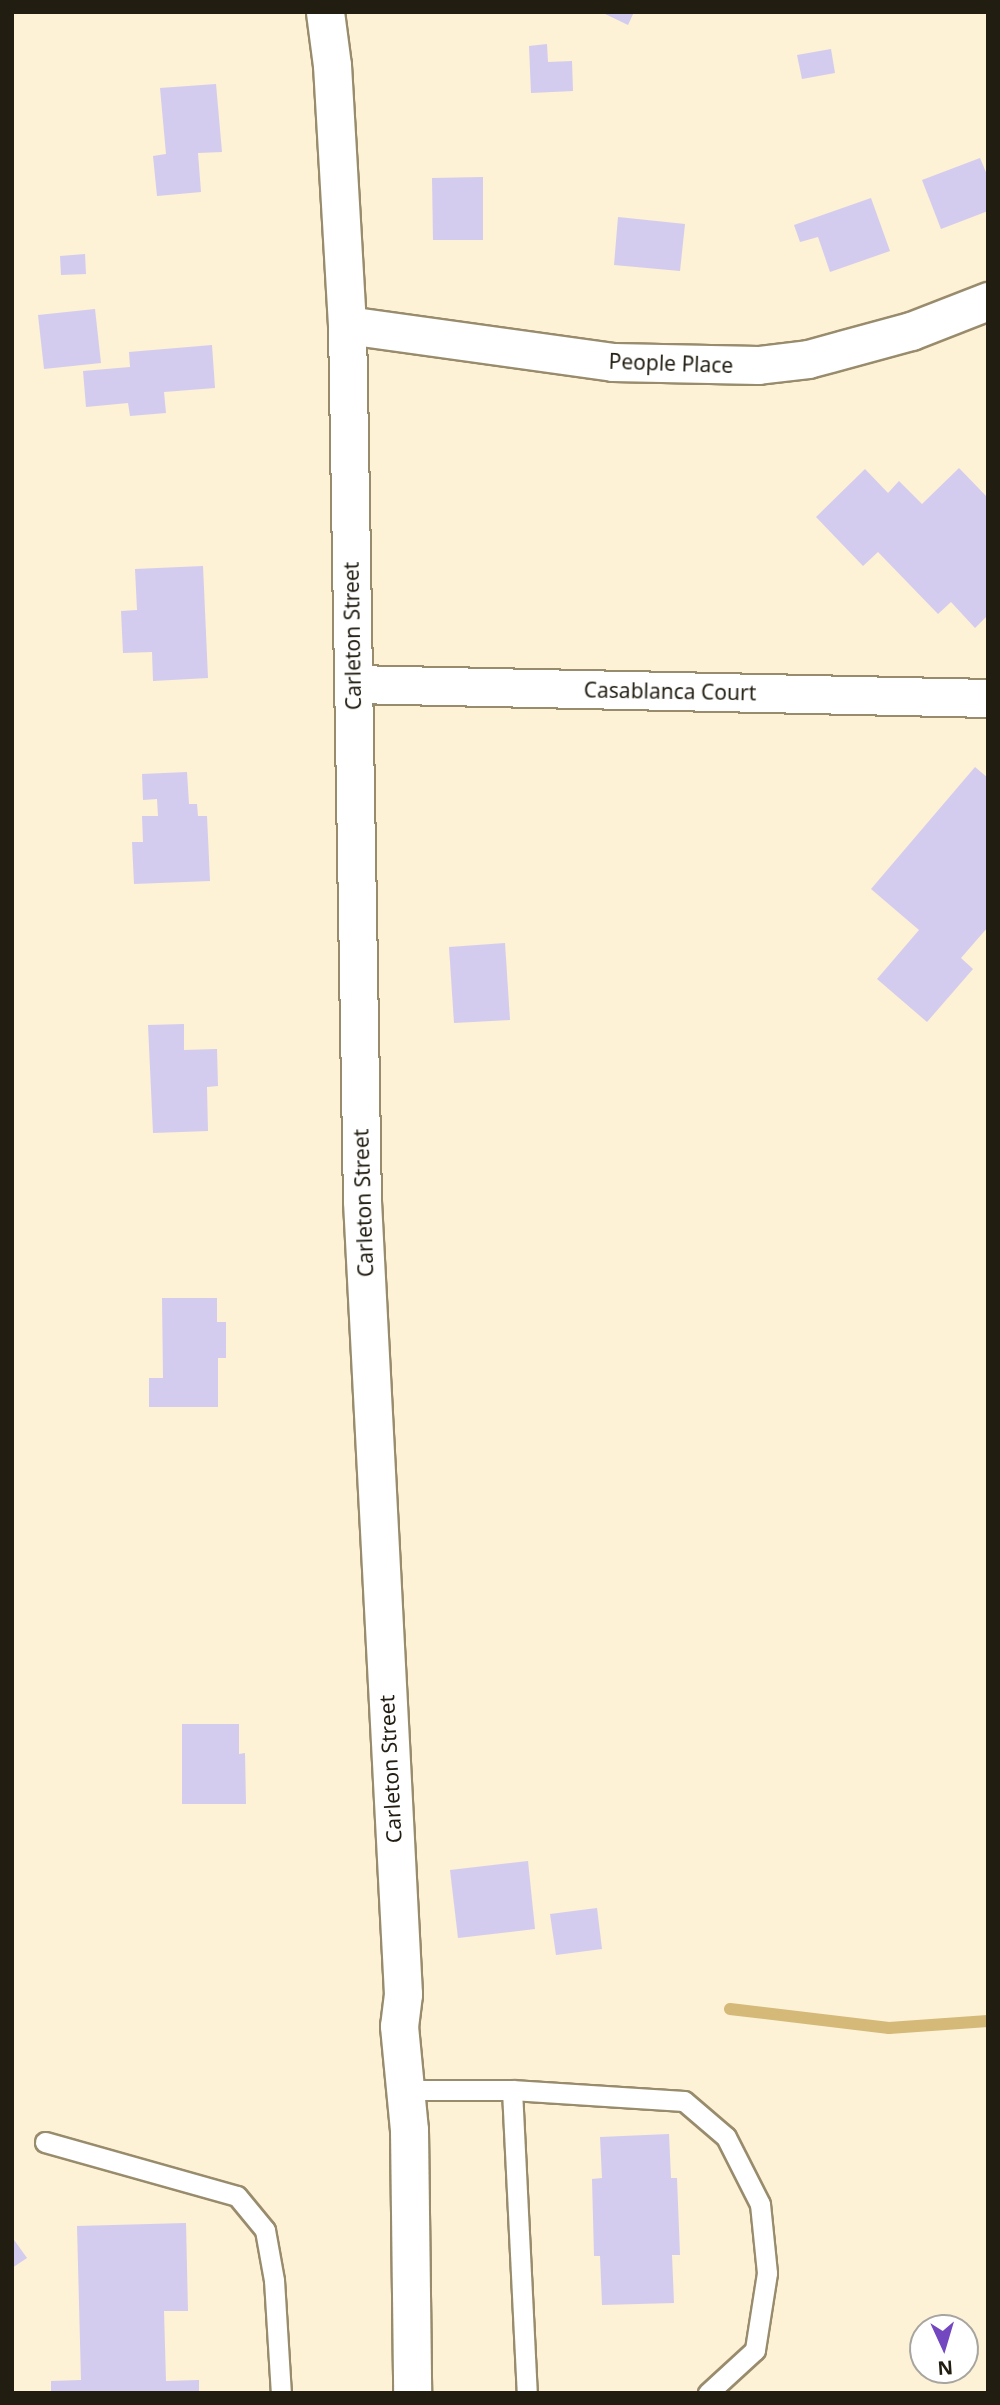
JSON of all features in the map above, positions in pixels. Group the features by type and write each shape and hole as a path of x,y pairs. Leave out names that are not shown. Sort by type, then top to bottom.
{"street":[{"name":"Carleton Street","path":"325,12 332,65 347,325 362,1201 402,1994 399,2026 403,2090 409,2130 412,2393"},
{"name":"People Place","path":"347,325 612,362 758,365 807,359 911,331 988,301"},
{"name":"Casablanca Court","path":"353,684 988,698"}],"lane":[{"path":"403,2090 512,2090 684,2101 726,2137 760,2204 767,2273 754,2350 708,2393"},
{"path":"512,2090 527,2393"},
{"path":"45,2142 237,2196 265,2230 274,2280 281,2393"}],"building":[{"path":"601,12 634,12 628,25"},
{"path":"547,44 548,62 572,61 573,91 531,93 529,46"},
{"path":"831,49 835,73 802,79 797,55"},
{"path":"216,84 222,152 198,153 201,192 157,196 153,156 166,154 160,88"},
{"path":"980,158 988,177 988,211 941,229 922,180"},
{"path":"483,177 483,240 433,240 432,178"},
{"path":"871,198 890,251 830,272 818,237 800,242 794,225"},
{"path":"618,217 685,224 680,271 614,265"},
{"path":"85,254 86,274 61,275 60,256"},
{"path":"95,309 101,363 44,369 38,315"},
{"path":"212,345 215,388 164,392 166,413 130,416 128,403 86,407 83,371 130,367 129,352"},
{"path":"959,468 988,498 988,615 975,628 951,602 938,614 878,552 863,566 816,517 865,469 888,493 899,481 922,504"},
{"path":"203,566 208,678 153,681 152,652 123,653 121,611 137,610 135,569"},
{"path":"975,767 988,778 988,927 961,958 973,969 927,1022 877,979 919,930 871,889"},
{"path":"187,772 189,804 197,804 198,816 207,816 210,881 134,884 132,842 143,842 142,816 158,816 157,799 143,800 142,774"},
{"path":"505,943 510,1020 454,1023 449,947"},
{"path":"184,1024 184,1050 217,1049 218,1086 207,1087 208,1131 153,1133 148,1025"},
{"path":"162,1298 217,1298 217,1322 226,1322 226,1358 218,1358 218,1407 149,1407 149,1378 163,1378"},
{"path":"182,1724 239,1724 239,1754 245,1753 246,1804 182,1804"},
{"path":"528,1861 535,1929 458,1938 450,1870"},
{"path":"597,1908 602,1949 556,1955 550,1914"},
{"path":"669,2134 671,2178 677,2178 680,2255 672,2255 674,2303 602,2305 600,2256 594,2256 592,2179 602,2178 600,2137"},
{"path":"186,2223 188,2311 164,2311 166,2381 199,2380 199,2393 51,2393 51,2381 81,2380 77,2226"},
{"path":"12,2237 27,2258 12,2268"}],"waterway":[{"path":"730,2009 889,2028 988,2021"}]}
